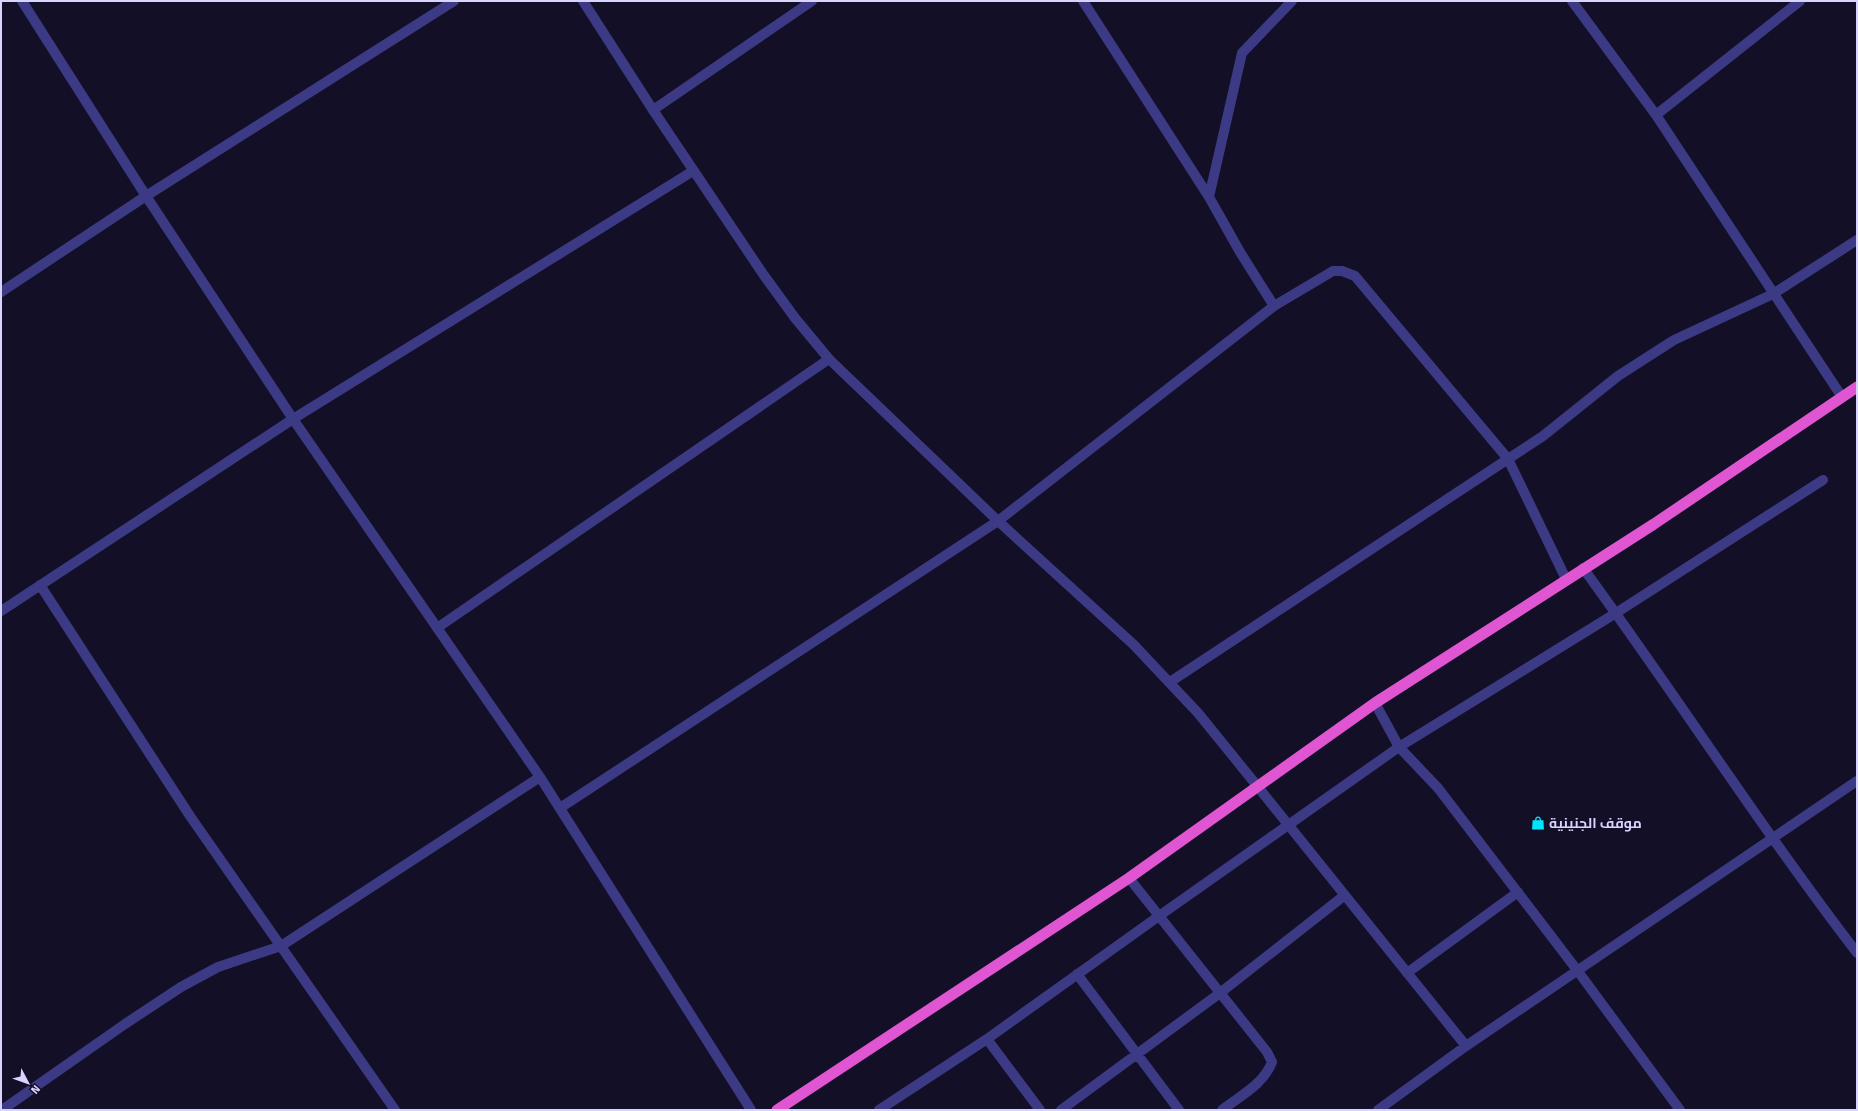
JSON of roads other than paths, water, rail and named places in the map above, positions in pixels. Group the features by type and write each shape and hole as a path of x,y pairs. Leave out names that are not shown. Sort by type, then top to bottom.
{"highway":[{"path":"777,1110 1129,878 1375,703 1583,568 1654,524 1857,387"}],"street":[{"path":"22,1 146,196 293,419 540,777 751,1110"},
{"path":"1,292 146,196 454,1"},
{"path":"583,1 693,171 795,318 829,359 998,521 1134,645 1170,682 1198,713 1290,826 1466,1046"},
{"path":"653,110 812,1"},
{"path":"1083,1 1209,197 1240,252 1274,306"},
{"path":"1209,197 1242,53 1292,1"},
{"path":"1572,1 1656,116 1842,397"},
{"path":"1656,116 1800,1"},
{"path":"1,611 293,419 693,171"},
{"path":"1170,682 1543,436 1618,376 1674,340 1773,294 1857,240"},
{"path":"560,808 998,521 1274,306 1333,271 1342,271 1355,276 1508,459 1566,579"},
{"path":"437,628 829,359"},
{"path":"879,1110 894,1106 1077,974 1290,826 1399,748 1823,480"},
{"path":"1583,568 1616,612 1772,839 1857,954"},
{"path":"40,585 190,816 395,1110"},
{"path":"1375,703 1399,748 1438,788 1577,970 1680,1110"},
{"path":"2,1110 181,987 218,967 281,946 540,777"},
{"path":"1378,1110 1466,1046 1857,781"},
{"path":"1129,878 1267,1052 1272,1062 1269,1072 1261,1081 1222,1110"},
{"path":"1407,973 1518,892"},
{"path":"1061,1110 1220,993 1345,895"},
{"path":"1077,974 1179,1110"},
{"path":"987,1038 1040,1110"}],"place":[{"name":"موقف الجنينية","path":"1538,823"}]}
